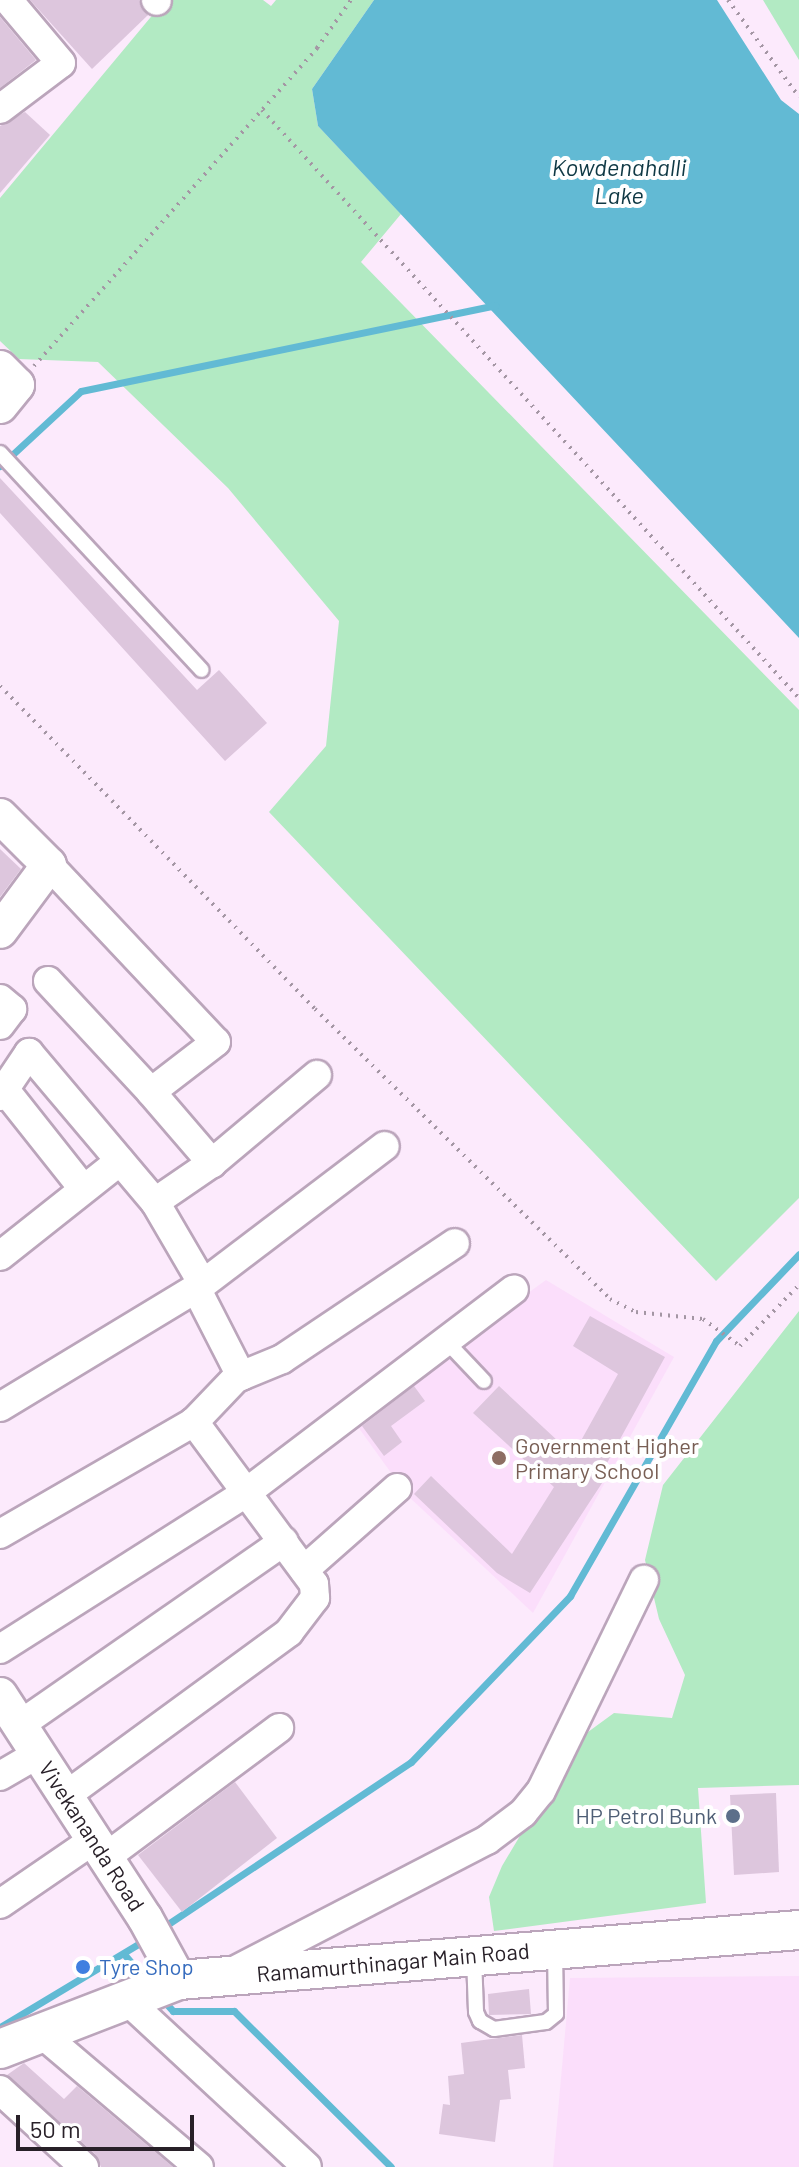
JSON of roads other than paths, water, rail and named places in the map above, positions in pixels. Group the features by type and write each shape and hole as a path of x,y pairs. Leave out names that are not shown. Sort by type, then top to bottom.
{"main road":[{"name":"Ramamurthinagar Main Road","path":"12,2041 130,2003 179,1980 799,1930"}],"street":[{"path":"0,4 7,0 61,63 0,109"},
{"path":"0,816 216,1042 151,1092"},
{"path":"0,931 49,865"},
{"path":"48,981 212,1163"},
{"path":"0,999 12,1009 0,1025"},
{"path":"82,1187 2,1093 29,1053 155,1202 200,1286 241,1376"},
{"path":"155,1202 212,1163 317,1075"},
{"path":"0,1407 200,1286 385,1146"},
{"path":"0,1256 82,1187 120,1161"},
{"path":"0,1534 194,1422 241,1376 282,1359 455,1243"},
{"path":"0,1649 247,1492 514,1289"},
{"path":"68,1794 289,1632 315,1598 314,1584 194,1422"},
{"path":"304,1570 397,1488"},
{"path":"21,1724 284,1541"},
{"path":"225,1976 487,1840 523,1813 541,1791 644,1580"},
{"name":"Vivekananda Road","path":"0,1695 68,1794 145,1918 179,1980"},
{"path":"0,1904 100,1848 279,1728"},
{"path":"0,1776 38,1754"},
{"path":"130,2003 307,2167"},
{"path":"12,2041 199,2167"},
{"path":"0,2090 84,2167"}],"lane":[{"path":"0,453 202,670"},
{"path":"446,1341 484,1381"},
{"path":"473,1956 476,2012 480,2021 494,2029 546,2022 556,2014 555,1949"}],"water":[{"name":"Kowdenahalli Lake","path":"374,0 717,0 781,100 799,114 799,638 318,126 312,89"}],"waterway":[{"path":"0,466 81,391 495,305"},
{"path":"162,1928 411,1762 570,1596 716,1341 799,1254"},
{"path":"0,2027 145,1940"},
{"path":"124,1954 147,1981"},
{"path":"163,2000 173,2011 234,2011 391,2167"}],"place":[{"name":"Government Higher Primary School","path":"499,1458"},
{"name":"HP Petrol Bunk","path":"733,1816"},
{"name":"Tyre Shop","path":"83,1967"}]}
